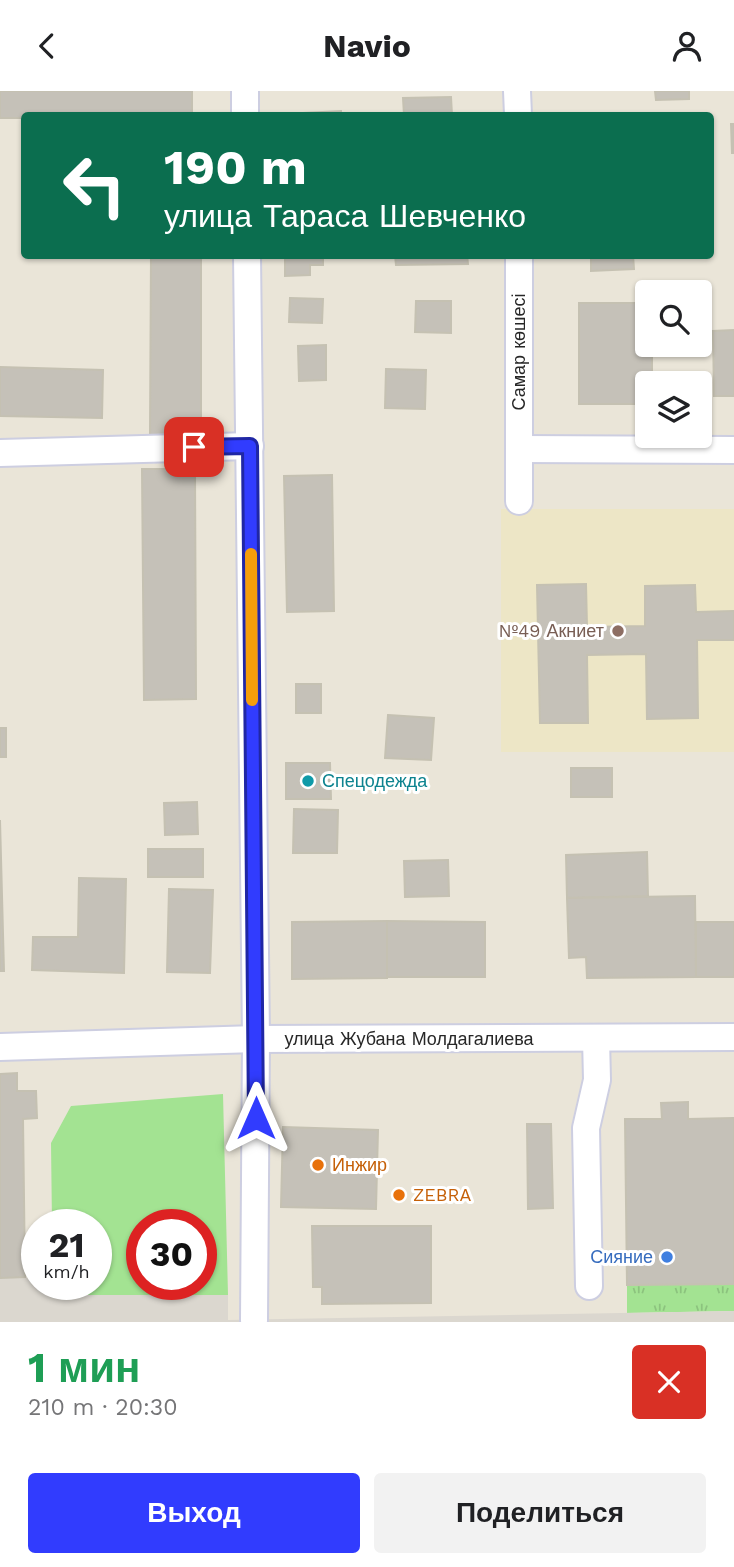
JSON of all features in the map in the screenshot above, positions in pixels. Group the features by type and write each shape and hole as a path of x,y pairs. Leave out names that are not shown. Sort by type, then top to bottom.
{"street":[{"path":"245,91 245,112"},
{"path":"517,91 518,112"},
{"path":"247,259 256,1039 254,1320"},
{"name":"Самар көшесі","path":"519,259 519,501"},
{"path":"0,453 250,446"},
{"path":"520,449 734,450"},
{"name":"улица Жубана Молдагалиева","path":"0,1047 256,1039 734,1037"},
{"path":"589,1286 586,1128 597,1080 596,1038"}],"shaded area":[{"name":"№49 Акниет","path":"501,509 734,509 734,752 501,752"},
{"path":"21,1277 21,1300 112,1300 112,1295 126,1295 126,1300 217,1300 217,1295 228,1295 228,1320 734,1311 734,1322 0,1322 0,1278"}],"green space":[{"path":"223,1094 228,1295 217,1295 217,1209 126,1209 126,1295 112,1295 112,1209 52,1209 51,1143 71,1106"},
{"path":"734,1284 734,1311 627,1313 627,1285"}],"building":[{"path":"0,91 192,91 192,112 21,112 21,118 0,118"},
{"path":"655,91 689,91 689,99 656,100"},
{"path":"451,97 452,112 404,112 403,98"},
{"path":"731,124 734,124 734,153 732,153"},
{"path":"151,259 201,259 201,436 150,436"},
{"path":"285,259 323,259 323,265 310,265 310,275 285,276"},
{"path":"395,259 467,259 468,264 396,265"},
{"path":"591,259 633,259 634,269 591,271"},
{"path":"290,298 323,299 322,323 289,322"},
{"path":"416,301 451,301 451,333 415,332"},
{"path":"579,303 635,303 635,357 652,357 652,371 635,371 635,404 579,404"},
{"path":"734,330 734,396 714,396 713,331"},
{"path":"326,345 326,380 299,381 298,346"},
{"path":"0,367 103,370 102,418 0,416"},
{"path":"386,369 426,370 425,409 385,408"},
{"path":"142,469 195,469 196,699 144,700"},
{"path":"332,475 334,611 287,612 284,476"},
{"path":"586,584 587,627 645,626 645,586 695,585 696,612 734,611 734,640 697,640 698,718 647,719 646,654 587,655 588,723 540,723 537,585"},
{"path":"296,684 321,684 321,713 296,713"},
{"path":"388,715 434,718 431,760 385,758"},
{"path":"0,728 6,728 6,757 0,757"},
{"name":"Спецодежда","path":"286,763 330,763 331,799 286,799"},
{"path":"571,768 612,768 612,797 571,797"},
{"path":"197,802 198,834 165,835 164,803"},
{"path":"294,809 338,810 337,853 293,853"},
{"path":"0,820 4,971 0,971"},
{"path":"148,849 203,849 203,877 148,877"},
{"path":"647,852 648,896 567,898 566,855"},
{"path":"448,860 449,896 405,897 404,861"},
{"path":"79,878 126,879 124,973 32,970 33,937 78,937"},
{"path":"169,889 213,890 210,973 167,972"},
{"path":"695,896 696,977 587,978 586,957 569,958 567,898"},
{"path":"387,921 485,922 485,977 387,977"},
{"path":"387,921 387,978 292,979 292,922"},
{"path":"696,922 734,922 734,977 696,977"},
{"path":"17,1073 17,1091 36,1091 37,1118 23,1119 24,1209 21,1209 21,1277 0,1278 0,1074"},
{"path":"688,1102 688,1119 734,1118 734,1284 627,1285 625,1119 662,1119 661,1103"},
{"path":"527,1124 551,1124 553,1208 528,1209"},
{"path":"283,1127 378,1130 376,1209 281,1207"},
{"path":"312,1226 431,1226 431,1303 322,1304 322,1287 313,1287"}],"slow traffic":[{"path":"251,554 252,700"}],"place":[{"name":"№49 Акниет","path":"618,631"},
{"name":"Спецодежда","path":"308,781"},
{"name":"Инжир","path":"318,1165"},
{"name":"ZEBRA","path":"399,1195"},
{"name":"Сияние","path":"667,1257"}],"route":[{"path":"194,447 250,446 256,1118"}]}
